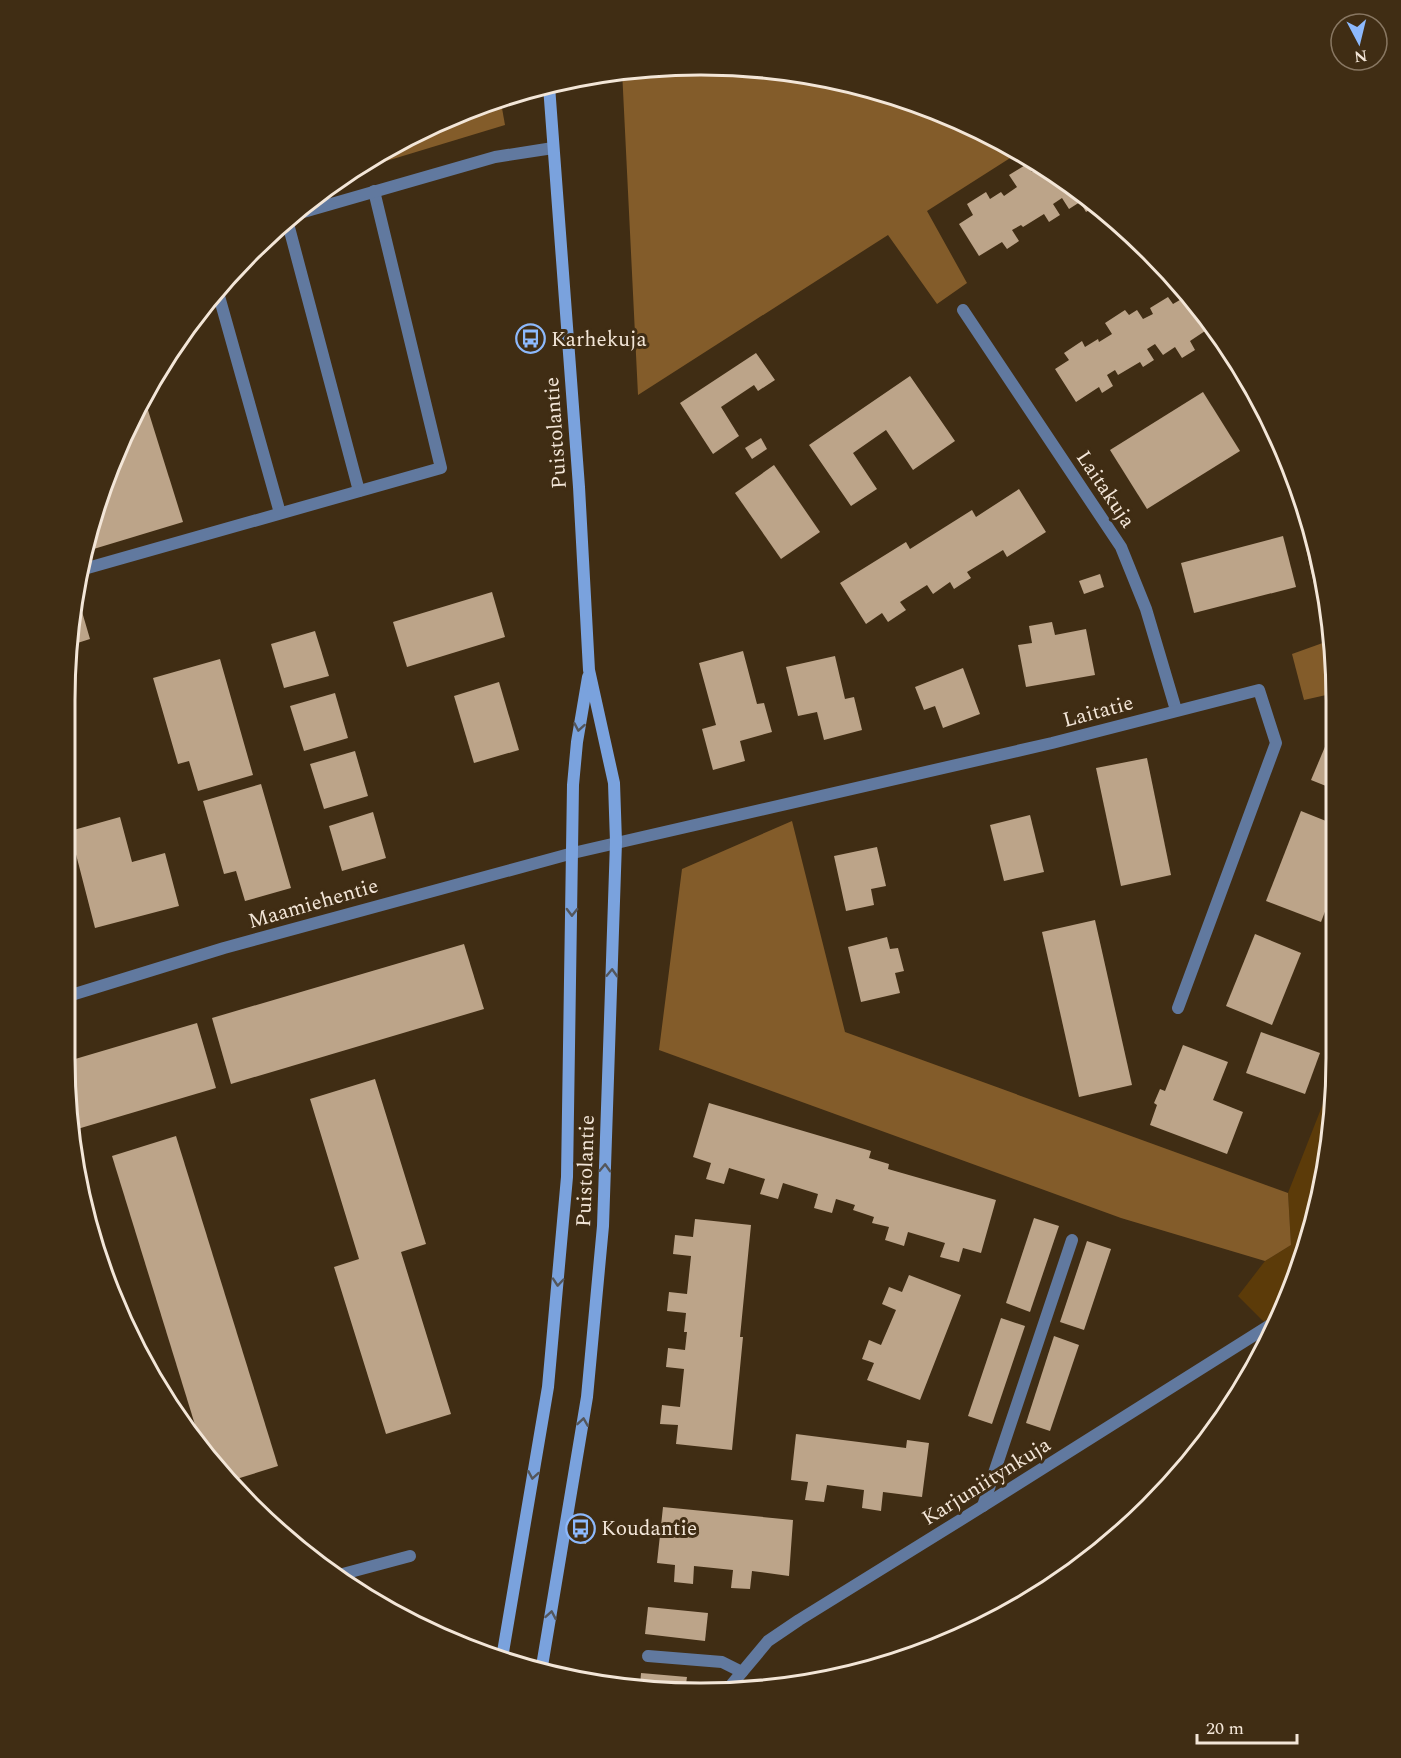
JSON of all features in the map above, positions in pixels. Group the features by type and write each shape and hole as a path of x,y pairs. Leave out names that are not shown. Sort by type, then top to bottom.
{"main road":[{"name":"Puistolantie","path":"543,1663 587,1397 603,1226 616,842 614,783 589,670 579,487 549,94"},
{"name":"Puistolantie","path":"503,1651 548,1387 565,1200 573,785 576,742 589,670"}],"street":[{"path":"314,209 495,157 553,148"},
{"path":"89,567 441,468 374,191"},
{"path":"289,229 359,491"},
{"path":"220,300 280,513"},
{"name":"Laitakuja","path":"963,310 1121,547 1146,609 1176,710"},
{"name":"Laitatie","path":"573,854 616,842 647,838 930,772 1259,690 1276,743 1178,1008"},
{"name":"Maamiehentie","path":"75,994 225,948 573,854"},
{"path":"983,1506 1072,1240"},
{"name":"Karjuniitynkuja","path":"734,1682 768,1641 799,1620 1263,1329"},
{"path":"346,1573 410,1556"},
{"path":"648,1656 722,1662 742,1672"}],"shaded area":[{"path":"660,76 741,76 823,87 902,108 940,123 1011,158 927,211 967,283 937,304 888,235 638,395 622,80"},
{"path":"502,107 505,125 383,162 424,140"},
{"path":"1323,643 1326,695 1304,700 1292,654"},
{"path":"792,821 845,1032 1288,1193 1291,1245 1265,1261 1121,1218 659,1050 682,869"},
{"path":"1325,1099 1321,1139 1305,1219 1293,1259 1266,1324 1238,1296 1265,1261 1291,1245 1288,1193"}],"building":[{"path":"1024,166 1079,203 1069,209 1062,198 1053,204 1060,215 1049,222 1044,214 1023,227 1021,225 1012,230 1019,241 1007,249 1002,242 979,256 959,224 973,215 967,204 986,192 990,199 1001,192 1004,196 1017,187 1009,175"},
{"path":"1168,297 1173,304 1180,300 1205,331 1190,341 1195,350 1182,358 1175,347 1163,355 1155,344 1147,349 1154,360 1143,367 1140,362 1118,375 1115,370 1107,375 1113,386 1102,393 1099,387 1076,402 1055,369 1069,360 1064,353 1082,341 1085,347 1112,334 1105,323 1125,310 1129,315 1137,310 1143,319 1153,314 1150,308"},
{"path":"756,353 775,380 758,391 754,385 721,407 739,436 713,454 680,403"},
{"path":"910,376 955,441 913,470 886,430 853,453 877,489 851,506 809,445"},
{"path":"1203,392 1240,451 1147,509 1110,450"},
{"path":"148,409 183,522 94,549 108,499"},
{"path":"761,438 767,449 752,459 745,448"},
{"path":"774,465 820,532 781,559 735,493"},
{"path":"1019,489 1046,532 1007,557 1003,550 967,572 971,578 954,589 950,582 933,594 927,585 900,602 906,610 888,622 882,613 866,624 840,583 906,542 910,549 972,510 976,517"},
{"path":"1283,536 1296,587 1194,613 1181,563"},
{"path":"1307,548 1315,584 1314,584"},
{"path":"1100,574 1104,587 1084,594 1079,581"},
{"path":"492,592 505,637 407,667 393,622"},
{"path":"82,610 90,639 78,643"},
{"path":"1052,622 1055,635 1086,629 1095,675 1026,687 1018,645 1032,643 1029,626"},
{"path":"315,631 329,676 284,688 271,644"},
{"path":"743,651 757,704 764,703 772,732 740,741 745,761 713,770 702,729 716,725 699,663"},
{"path":"835,656 845,699 854,697 862,730 824,740 817,712 798,716 786,667"},
{"path":"220,659 253,775 198,791 189,761 178,764 153,678"},
{"path":"963,668 980,714 943,728 935,706 924,710 915,687"},
{"path":"499,682 519,750 474,763 454,696"},
{"path":"335,693 348,738 304,751 290,706"},
{"path":"1326,744 1326,786 1311,780"},
{"path":"355,751 368,796 324,809 310,764"},
{"path":"1147,758 1171,875 1121,886 1096,768"},
{"path":"261,784 291,888 245,901 236,871 224,874 203,801"},
{"path":"1301,811 1326,821 1326,909 1321,922 1266,901"},
{"path":"373,812 386,858 342,871 329,826"},
{"path":"1030,815 1044,872 1004,881 990,825"},
{"path":"120,817 132,862 165,853 179,906 95,928 75,850 75,830"},
{"path":"877,847 886,886 871,889 874,905 846,911 834,856"},
{"path":"1095,920 1132,1085 1079,1097 1042,932"},
{"path":"1255,934 1301,953 1272,1025 1226,1006"},
{"path":"887,937 890,949 898,948 904,971 895,973 900,993 861,1002 848,947"},
{"path":"464,944 484,1009 231,1084 212,1018"},
{"path":"197,1023 216,1088 79,1129 75,1059"},
{"path":"1261,1032 1320,1053 1305,1094 1246,1073"},
{"path":"1183,1045 1228,1062 1213,1100 1243,1112 1227,1154 1150,1125 1157,1105 1154,1103 1160,1089 1165,1091"},
{"path":"375,1079 426,1244 401,1252 451,1414 386,1434 334,1267 359,1259 310,1099"},
{"path":"709,1103 871,1151 869,1158 889,1164 888,1169 996,1200 981,1253 963,1248 959,1262 940,1257 945,1243 935,1240 908,1232 904,1246 885,1240 889,1227 872,1223 874,1217 853,1210 855,1205 836,1199 832,1213 814,1208 818,1194 783,1183 778,1199 760,1194 765,1179 729,1168 724,1184 706,1179 711,1163 693,1157"},
{"path":"176,1136 278,1466 238,1479 195,1426 112,1156"},
{"path":"1034,1218 1059,1226 1030,1312 1006,1303"},
{"path":"695,1219 751,1225 732,1450 676,1444 678,1425 660,1424 662,1405 680,1407 684,1369 666,1367 668,1348 685,1350 687,1332 684,1332 686,1313 667,1311 669,1292 687,1294 691,1256 673,1254 675,1235 693,1237"},
{"path":"1087,1241 1111,1249 1084,1330 1060,1322"},
{"path":"909,1275 961,1295 920,1400 867,1380 874,1363 862,1359 869,1340 881,1345 896,1310 882,1304 889,1287 902,1292"},
{"path":"1001,1318 1025,1326 992,1424 968,1416"},
{"path":"1054,1336 1079,1345 1050,1431 1026,1423"},
{"path":"796,1434 906,1448 907,1440 929,1443 922,1497 883,1492 881,1511 862,1508 864,1490 827,1485 824,1502 805,1500 808,1482 791,1480"},
{"path":"663,1507 793,1520 789,1576 752,1571 750,1589 731,1588 733,1570 694,1566 693,1584 674,1582 675,1565 657,1563"},
{"path":"583,1524 589,1525 586,1544 580,1543"},
{"path":"648,1607 708,1613 705,1641 645,1634"},
{"path":"641,1673 687,1677 686,1683 640,1680"}],"place":[{"name":"Karhekuja","path":"530,339"},
{"name":"Koudantie","path":"580,1528"}]}
